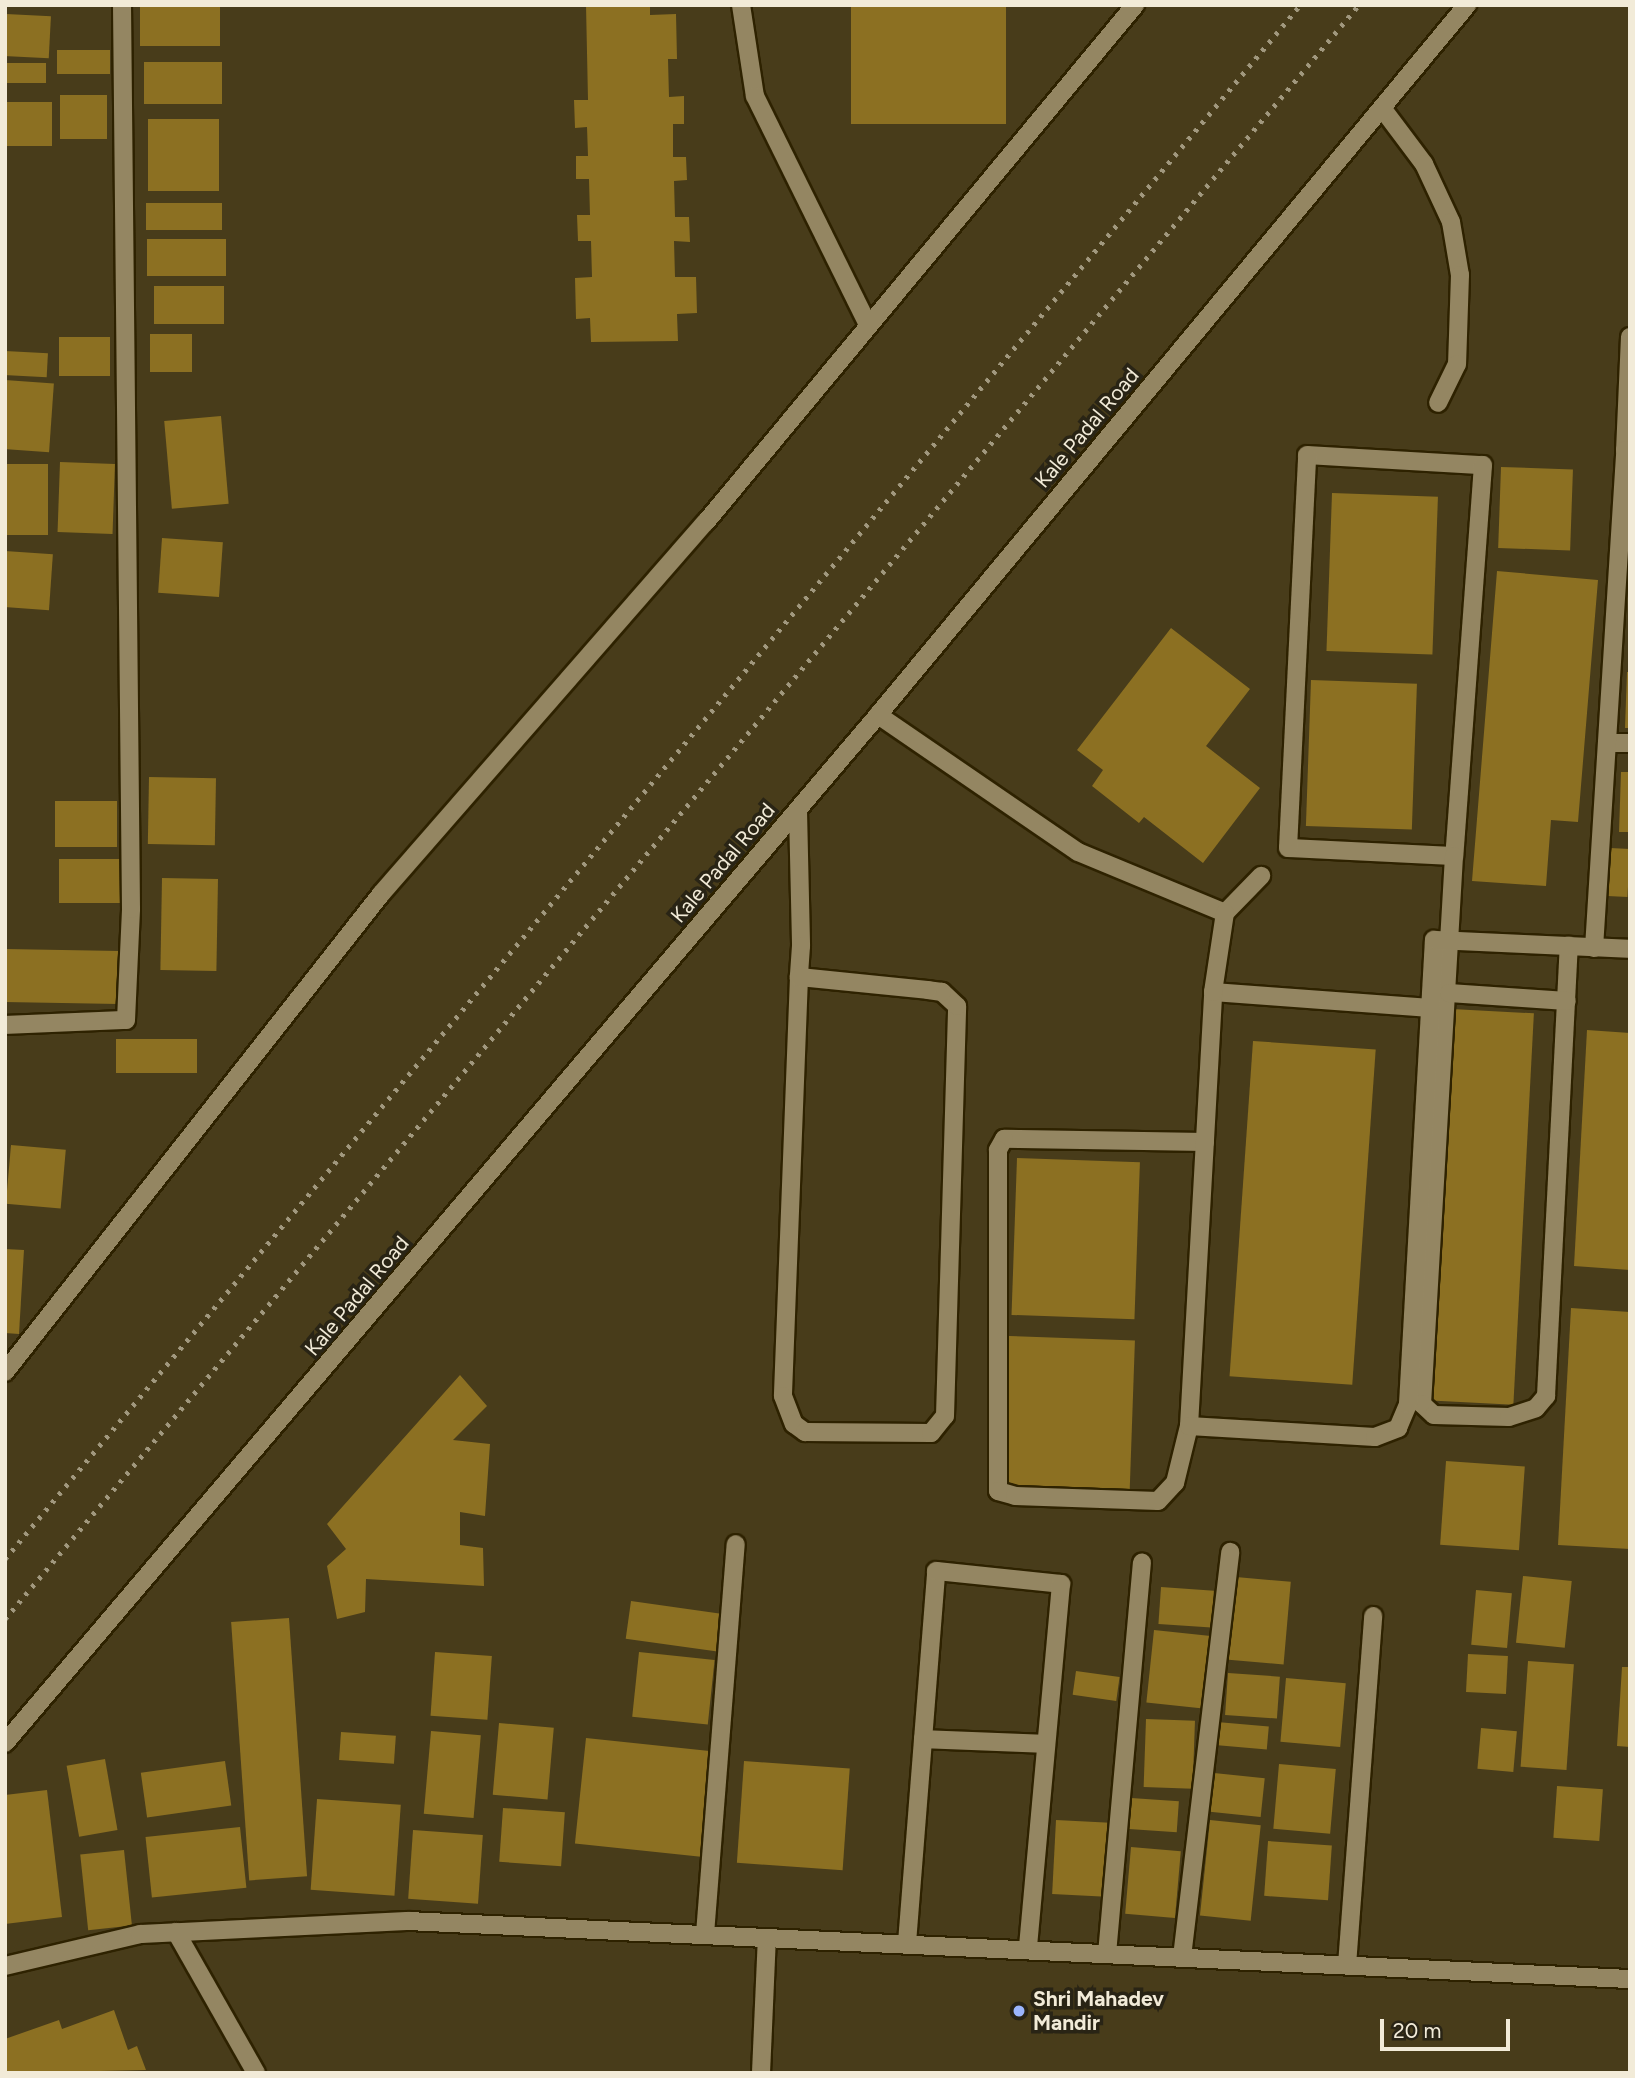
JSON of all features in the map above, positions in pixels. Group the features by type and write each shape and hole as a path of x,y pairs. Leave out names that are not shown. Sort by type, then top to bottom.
{"street":[{"path":"5,1025 126,1020 131,909 122,5"},
{"path":"741,5 755,96 868,325"},
{"path":"5,1372 381,894 706,522 1135,5"},
{"name":"Kale Padal Road","path":"5,1742 878,715 1467,5"},
{"path":"1382,108 1424,164 1451,222 1460,275 1457,364 1438,403"},
{"path":"1594,947 1627,450 1630,337"},
{"path":"1189,1426 1376,1437 1389,1434 1404,1419 1430,1008 1443,941 1454,856 1483,466 1307,455 1288,848 1454,856"},
{"path":"878,715 1078,852 1225,913"},
{"path":"1606,743 1630,743"},
{"path":"797,811 799,977 783,1396 794,1424 805,1432 931,1433 945,1416 957,1006 942,992 799,977"},
{"path":"1205,1142 1023,1137 1004,1139 998,1150 998,1491 1015,1496 1158,1501 1175,1483 1189,1426 1205,1142 1213,992 1225,913 1261,876"},
{"path":"1443,941 1448,993 1422,1404 1434,1415 1509,1417 1536,1408 1546,1396 1569,946"},
{"path":"1443,941 1630,948"},
{"path":"1213,992 1430,1008"},
{"path":"1448,993 1567,1001"},
{"path":"705,1934 736,1545"},
{"path":"1182,1957 1230,1552"},
{"path":"1107,1954 1142,1563"},
{"path":"907,1943 936,1572 1060,1584 1028,1950"},
{"path":"1347,1965 1373,1616"},
{"path":"923,1739 1046,1744"},
{"path":"5,1966 140,1934 408,1921 1630,1979"},
{"path":"176,1932 256,2073"},
{"path":"761,2073 767,1938"}],"building":[{"path":"140,5 220,5 220,46 140,46"},
{"path":"586,5 650,5 650,15 676,14 677,59 668,59 669,97 684,96 684,124 673,124 673,157 686,157 687,180 674,181 675,217 689,217 690,242 674,241 675,277 696,277 697,313 677,314 678,341 591,342 590,318 576,319 575,278 592,277 591,241 578,241 577,215 590,215 589,179 576,179 576,156 588,156 587,127 575,128 574,100 588,100"},
{"path":"851,5 1006,5 1006,124 851,124"},
{"path":"6,14 51,16 49,58 5,56"},
{"path":"57,50 110,50 110,74 57,74"},
{"path":"144,62 222,62 222,104 144,104"},
{"path":"5,63 46,63 46,83 5,83"},
{"path":"60,95 107,95 107,139 60,139"},
{"path":"5,102 52,102 52,146 5,146"},
{"path":"148,119 219,119 219,191 148,191"},
{"path":"146,203 222,203 222,230 146,230"},
{"path":"147,239 226,239 226,276 147,276"},
{"path":"154,286 224,286 224,324 154,324"},
{"path":"150,334 192,334 192,372 150,372"},
{"path":"59,337 110,337 110,376 59,376"},
{"path":"5,351 48,353 47,377 5,375"},
{"path":"5,380 54,383 49,452 5,449"},
{"path":"221,416 229,504 172,509 164,421"},
{"path":"60,462 115,464 113,534 58,532"},
{"path":"5,464 48,464 48,535 5,535"},
{"path":"1501,467 1573,470 1570,550 1498,548"},
{"path":"1332,493 1438,497 1432,655 1326,651"},
{"path":"162,538 223,542 219,597 158,593"},
{"path":"5,551 53,554 49,610 5,607"},
{"path":"1497,571 1598,580 1578,822 1551,820 1546,886 1472,881"},
{"path":"1171,628 1250,689 1206,746 1260,788 1203,863 1144,817 1139,823 1092,786 1103,770 1077,750"},
{"path":"1627,672 1630,672 1630,728 1625,728"},
{"path":"1311,680 1417,684 1412,830 1306,826"},
{"path":"1621,772 1630,772 1630,832 1619,832"},
{"path":"149,777 216,778 215,845 148,844"},
{"path":"55,801 117,801 117,847 55,847"},
{"path":"1610,848 1630,849 1627,897 1607,896"},
{"path":"59,859 121,859 121,903 59,903"},
{"path":"162,878 218,879 216,971 160,970"},
{"path":"5,949 120,951 119,1004 5,1002"},
{"path":"1452,1009 1534,1013 1513,1405 1431,1400"},
{"path":"1587,1030 1630,1033 1630,1270 1574,1266"},
{"path":"116,1039 197,1039 197,1073 116,1073"},
{"path":"1253,1041 1376,1050 1352,1385 1230,1376"},
{"path":"11,1145 66,1150 61,1209 6,1204"},
{"path":"1017,1158 1140,1162 1134,1319 1012,1315"},
{"path":"5,1249 24,1250 19,1334 5,1333"},
{"path":"1571,1308 1630,1312 1630,1549 1558,1545"},
{"path":"1009,1336 1135,1340 1130,1494 1004,1490"},
{"path":"460,1375 487,1406 453,1440 490,1444 485,1516 460,1512 460,1545 483,1548 484,1586 366,1579 365,1612 337,1619 327,1566 346,1549 327,1524"},
{"path":"1446,1461 1525,1467 1519,1550 1440,1545"},
{"path":"1523,1576 1572,1581 1565,1648 1516,1643"},
{"path":"1236,1577 1291,1582 1284,1664 1229,1660"},
{"path":"1161,1587 1214,1591 1211,1628 1158,1624"},
{"path":"1476,1590 1512,1593 1507,1648 1471,1645"},
{"path":"631,1601 728,1615 723,1652 626,1639"},
{"path":"289,1618 307,1876 249,1880 231,1622"},
{"path":"1154,1630 1211,1636 1203,1709 1146,1703"},
{"path":"435,1652 492,1656 487,1720 431,1716"},
{"path":"639,1652 715,1660 708,1725 632,1717"},
{"path":"1468,1654 1508,1656 1506,1694 1466,1692"},
{"path":"1528,1661 1574,1664 1566,1770 1521,1767"},
{"path":"1622,1667 1630,1667 1630,1747 1617,1746"},
{"path":"1076,1671 1120,1677 1116,1701 1073,1695"},
{"path":"1228,1673 1280,1677 1277,1719 1225,1715"},
{"path":"1286,1678 1346,1683 1340,1747 1280,1742"},
{"path":"1146,1719 1195,1721 1193,1789 1144,1787"},
{"path":"1217,1722 1269,1727 1267,1749 1215,1745"},
{"path":"499,1723 554,1728 548,1800 493,1795"},
{"path":"1481,1728 1517,1731 1513,1772 1477,1769"},
{"path":"431,1731 481,1735 474,1818 424,1814"},
{"path":"341,1732 396,1736 394,1764 339,1760"},
{"path":"586,1738 714,1751 703,1857 575,1843"},
{"path":"105,1759 118,1830 79,1837 67,1766"},
{"path":"225,1761 231,1806 147,1817 141,1773"},
{"path":"744,1761 850,1768 843,1870 737,1863"},
{"path":"1279,1764 1336,1769 1330,1834 1273,1829"},
{"path":"1214,1773 1265,1778 1261,1817 1210,1812"},
{"path":"1557,1786 1603,1789 1599,1841 1553,1838"},
{"path":"47,1790 62,1917 5,1924 5,1795"},
{"path":"1131,1798 1179,1801 1177,1832 1129,1829"},
{"path":"317,1799 401,1805 394,1896 311,1890"},
{"path":"503,1808 565,1812 561,1866 499,1862"},
{"path":"1056,1820 1110,1823 1106,1897 1052,1894"},
{"path":"1210,1820 1261,1825 1251,1921 1200,1915"},
{"path":"240,1827 246,1888 152,1898 146,1837"},
{"path":"413,1830 483,1835 478,1904 408,1899"},
{"path":"1268,1841 1332,1845 1328,1900 1264,1896"},
{"path":"1131,1847 1181,1851 1175,1918 1125,1914"},
{"path":"124,1850 132,1926 88,1930 80,1855"},
{"path":"114,2010 128,2050 137,2046 146,2070 5,2073 5,2039 59,2020 62,2029"}],"railway":[{"path":"5,1559 1300,5"},
{"path":"5,1619 1359,5"}],"place":[{"name":"Shri Mahadev Mandir","path":"1019,2011"}]}
